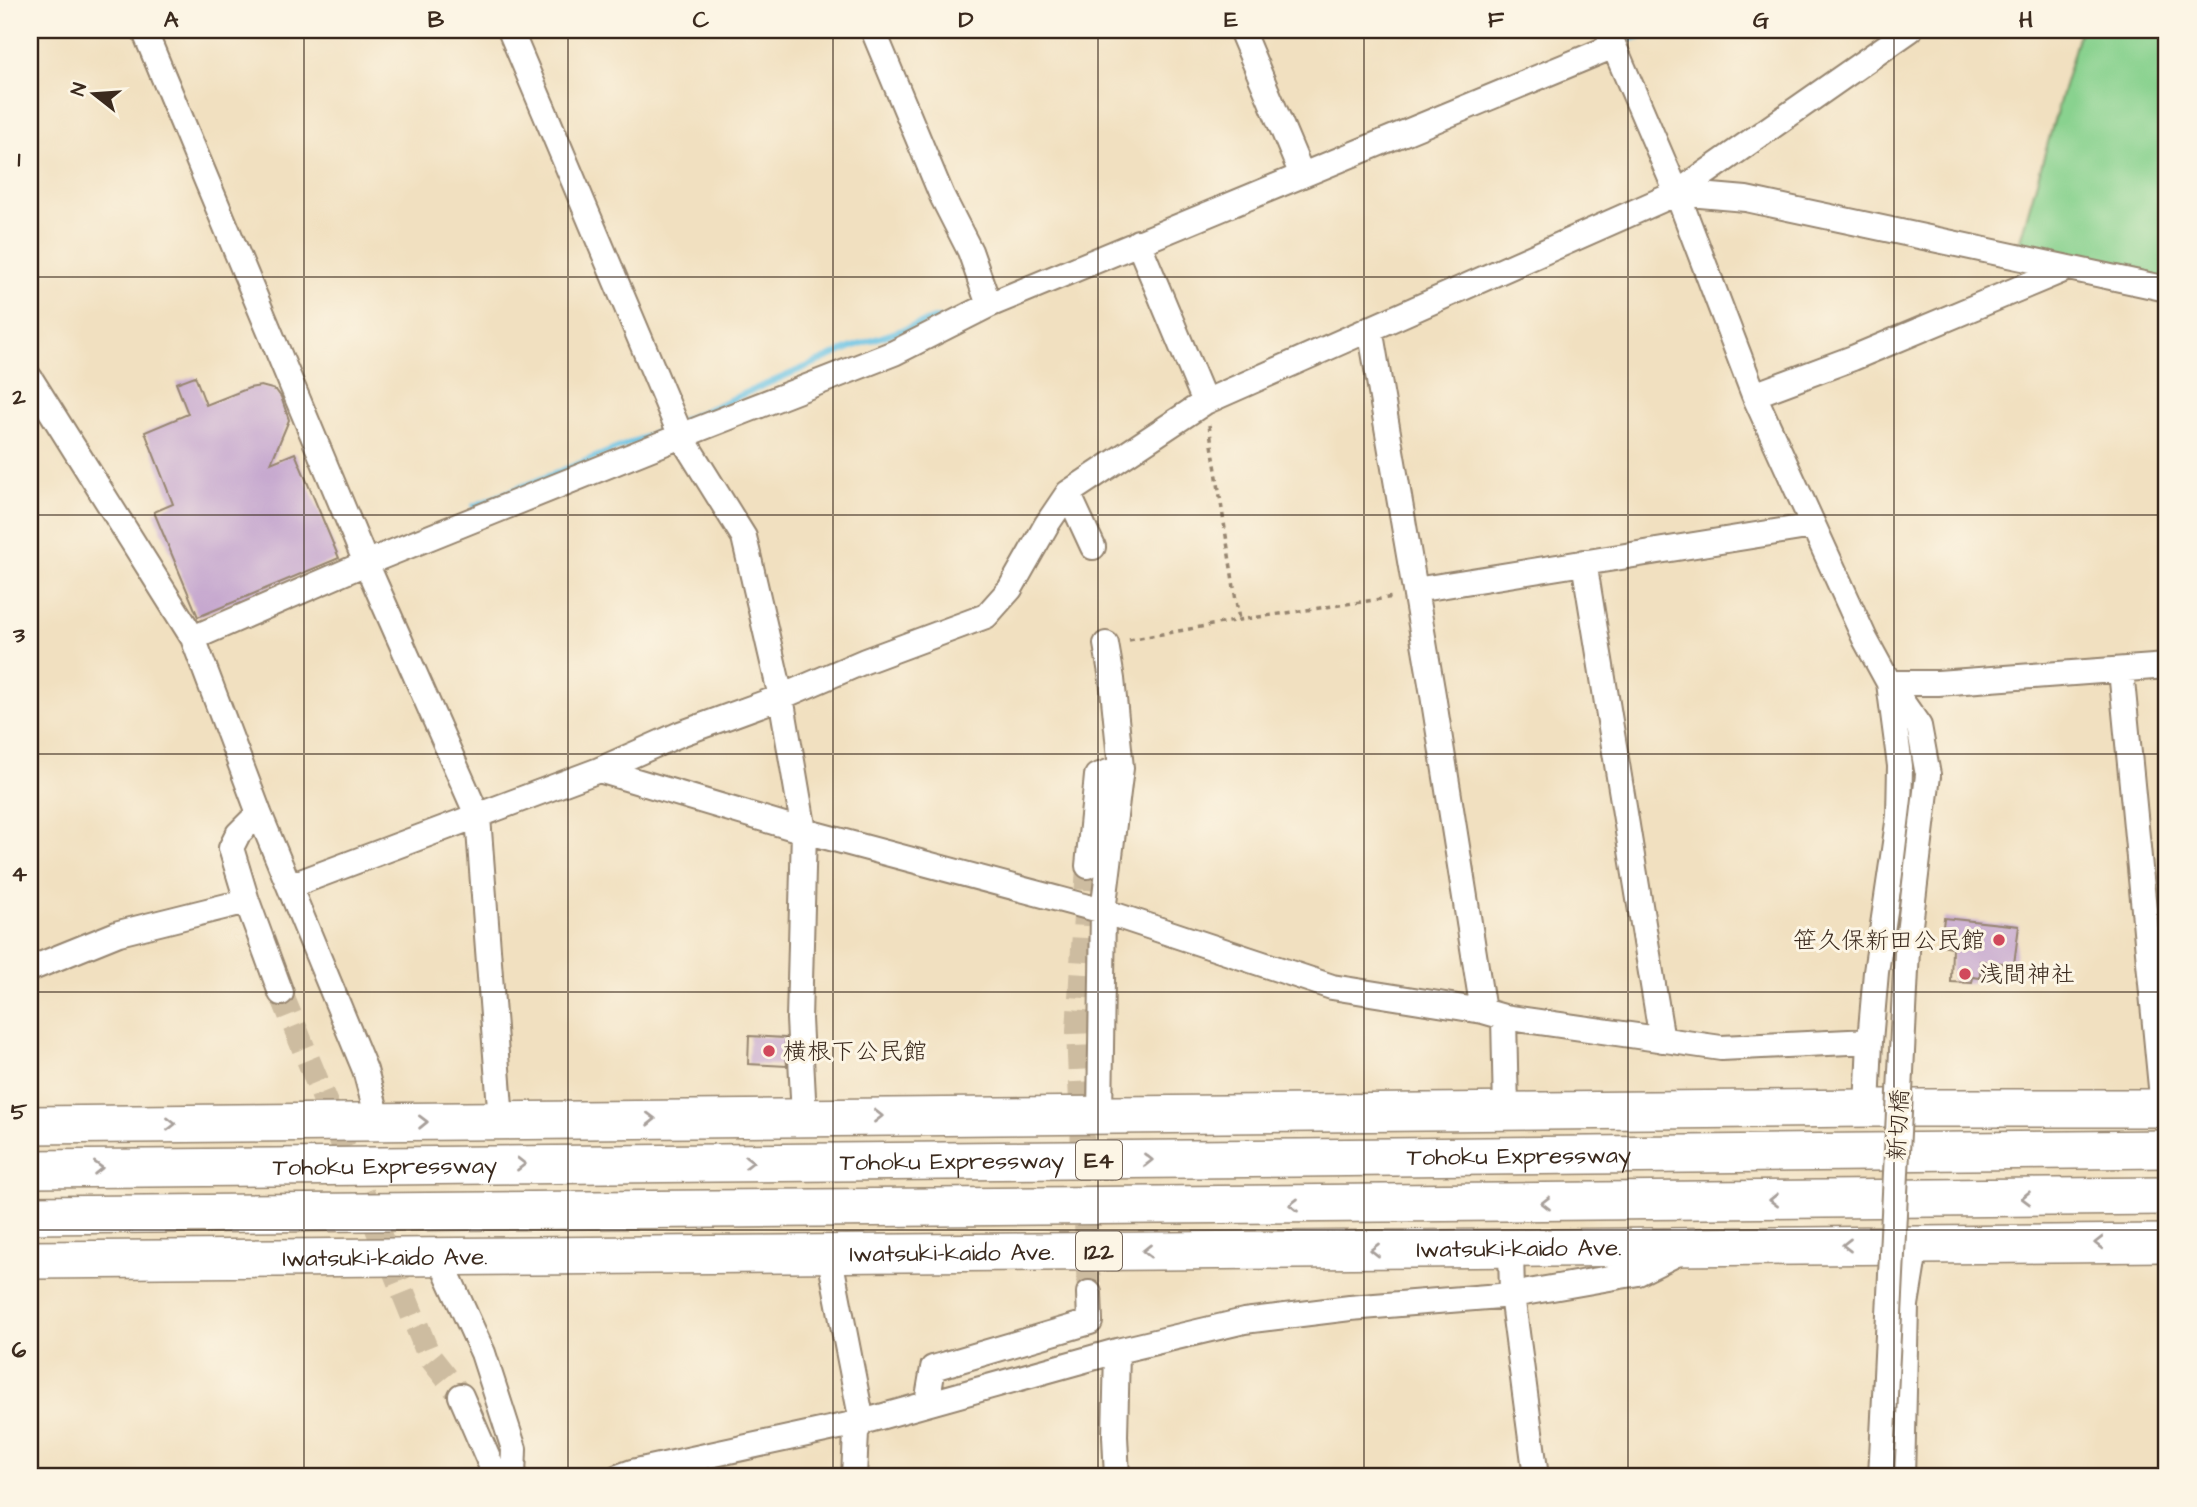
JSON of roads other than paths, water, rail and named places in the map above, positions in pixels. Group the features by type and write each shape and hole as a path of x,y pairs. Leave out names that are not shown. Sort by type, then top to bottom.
{"highway":[{"path":"30,1125 1867,1108 2165,1108"},
{"name":"Tohoku Expressway","path":"30,1169 2167,1149"},
{"name":"Tohoku Expressway","path":"30,1215 2167,1196"},
{"name":"Iwatsuki-kaido Ave.","path":"30,1260 2167,1243"}],"street":[{"path":"144,30 366,563 478,817 501,1121"},
{"path":"510,30 681,436 744,537 781,697 804,831 799,1020 804,1117"},
{"path":"873,30 942,196 970,251 989,305"},
{"path":"1241,30 1302,176"},
{"path":"290,886 478,817 598,770 680,733 781,697 865,661 986,616 1010,589 1068,493 1205,402 1677,193 1910,30"},
{"path":"193,638 366,563 894,353 989,305 1302,176 1611,38 1677,193 1754,395 1865,639 1889,683 1900,766 1899,816 1876,972 1867,1108"},
{"path":"1677,193 1746,199 2167,289"},
{"path":"1138,242 1205,402"},
{"path":"1754,395 1853,358 2068,268"},
{"path":"1370,328 1415,591 1494,1014 1506,1112"},
{"path":"30,378 193,638 259,813 365,1070 379,1122"},
{"path":"1068,493 1093,547"},
{"path":"1415,591 1813,526"},
{"path":"1584,562 1662,1040"},
{"path":"1100,1115 1103,911 1121,768 1106,644"},
{"path":"1889,683 1938,683 2167,666"},
{"path":"2121,670 2165,1108"},
{"name":"新切橋","path":"1881,1477 1907,950 1928,775 1919,726 1889,683"},
{"path":"1088,866 1097,776 1121,768"},
{"path":"598,770 804,831 1103,911 1332,988 1721,1048 1870,1041"},
{"path":"259,813 238,834 231,848 247,901 281,993"},
{"path":"30,970 119,933 247,901"},
{"path":"1902,1477 1906,1305 1916,1244"},
{"path":"618,1477 862,1422 1117,1351 1244,1321 1350,1308 1512,1296 1638,1273 1693,1246"},
{"path":"1511,1250 1512,1296 1536,1477"},
{"path":"829,1254 862,1422 856,1433 855,1477"},
{"path":"439,1256 483,1353 514,1449 513,1477"},
{"path":"927,1403 933,1368 1090,1322 1089,1293"},
{"path":"1117,1351 1117,1477"},
{"path":"461,1396 496,1477"}],"waterway":[{"path":"1618,42 1663,30"},
{"path":"681,421 852,347 937,318"},
{"path":"474,506 672,426"}],"tunnel":[{"path":"1088,866 1078,1031 1089,1293"},
{"path":"281,993 429,1356 461,1396"}],"place":[{"name":"笹久保新田公民館","path":"1999,940"},
{"name":"浅間神社","path":"1965,974"},
{"name":"横根下公民館","path":"769,1051"}]}
